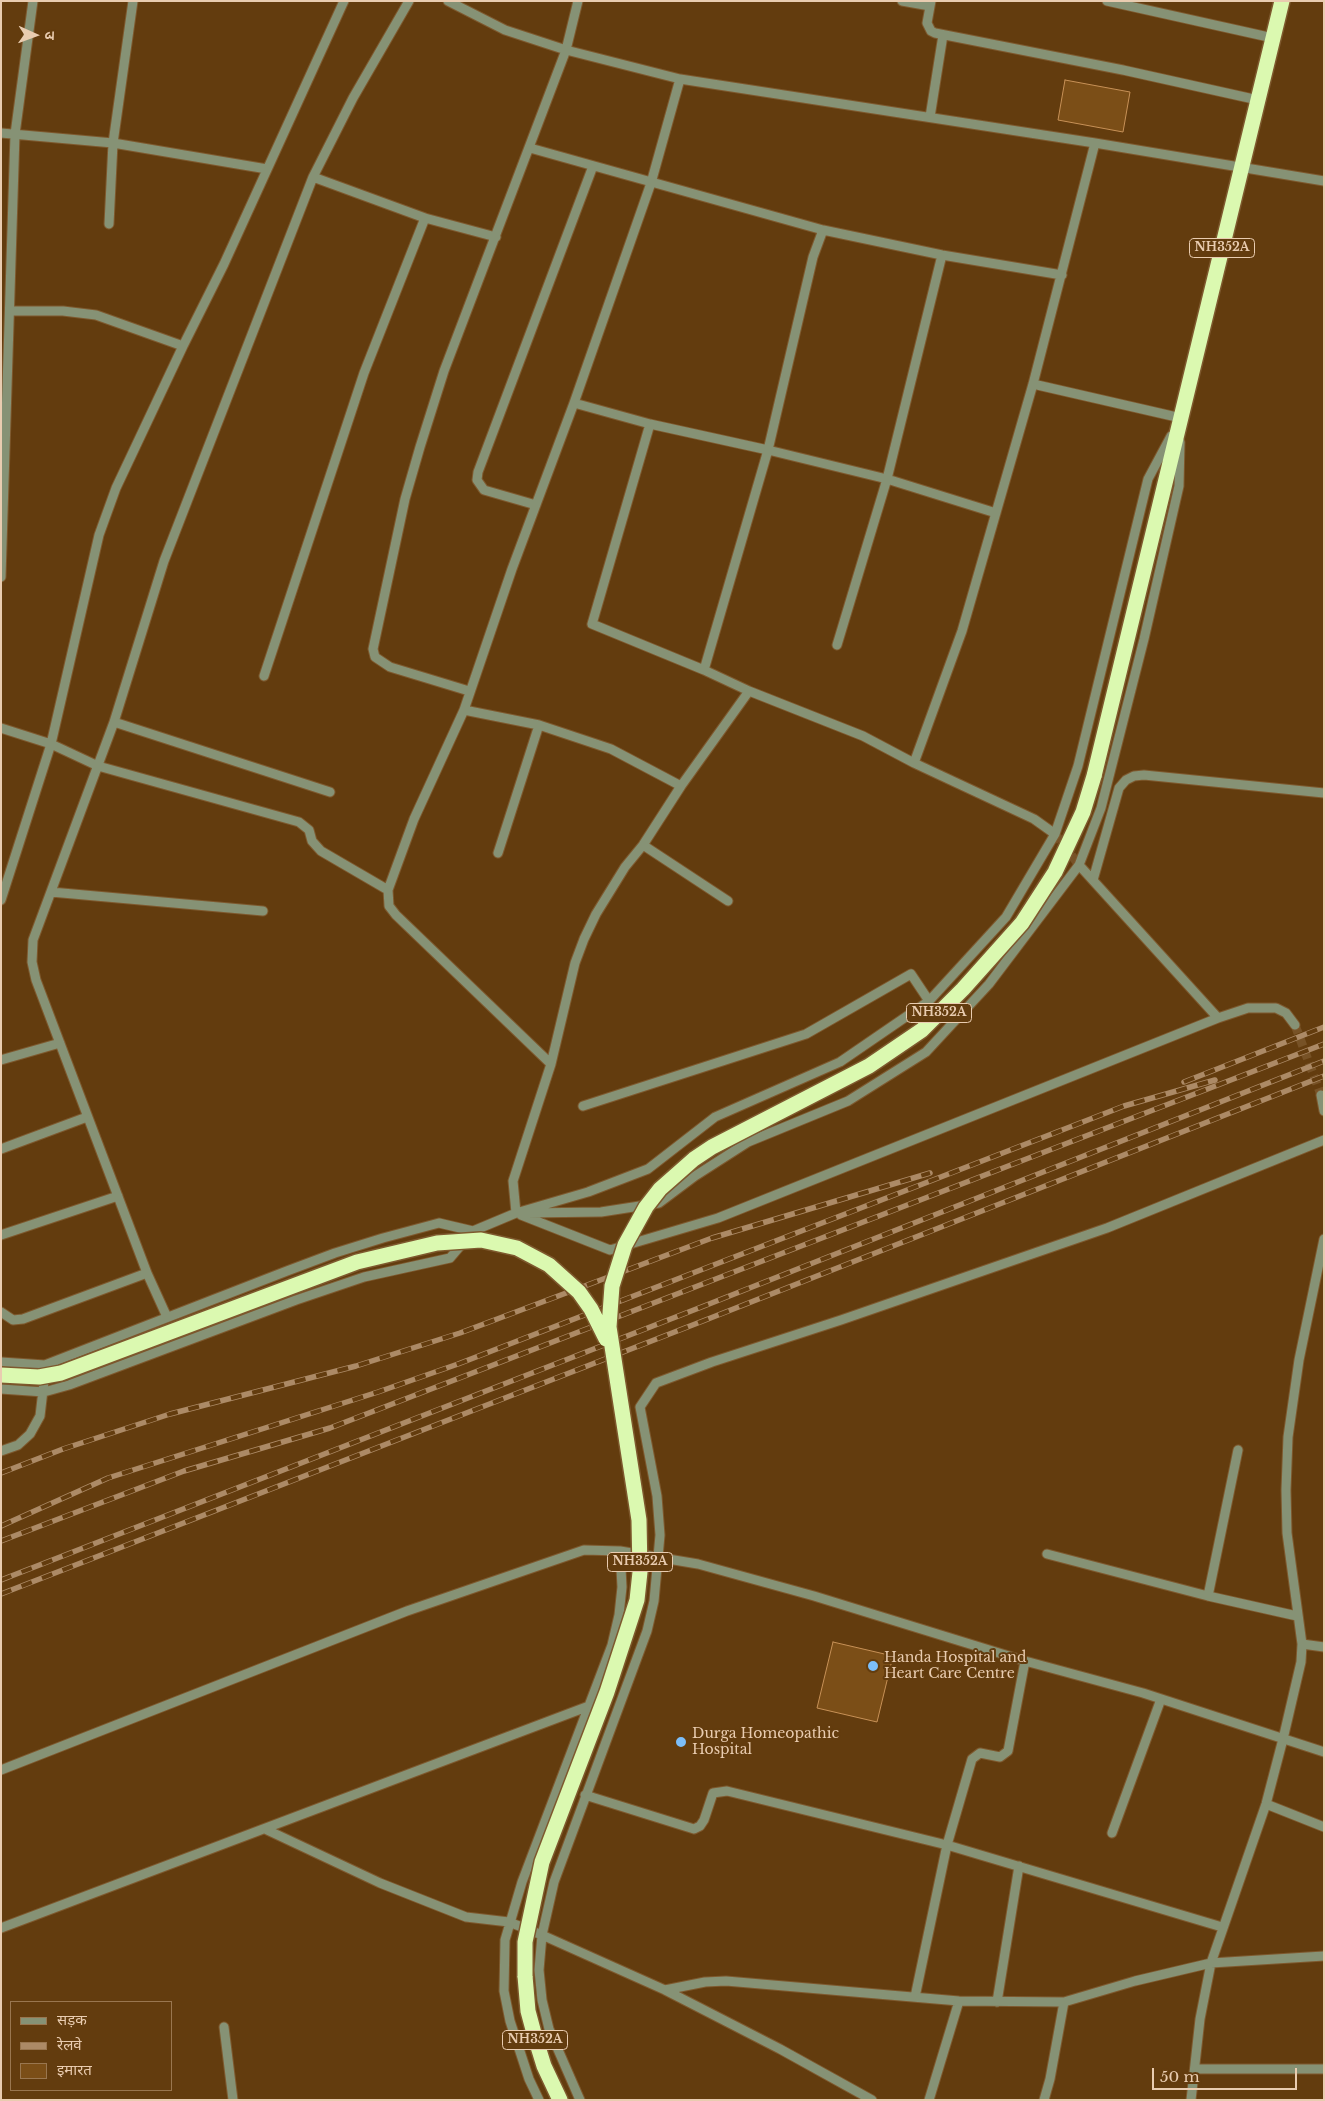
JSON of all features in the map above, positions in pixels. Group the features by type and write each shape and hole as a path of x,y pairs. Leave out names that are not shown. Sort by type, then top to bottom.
{"highway":[{"name":"NH352A","path":"560,2100 544,2066 528,2010 525,1942 542,1862 607,1692 636,1600 640,1572 639,1520 609,1340 610,1308 618,1266 635,1225 660,1189 676,1173 712,1146 869,1066 922,1030 963,989 1022,923 1055,872 1083,812 1094,776 1282,1"},
{"path":"1,1375 40,1377 60,1373 357,1262 437,1243 481,1240 499,1243 533,1256 565,1278 592,1309 602,1327 612,1357"}],"street":[{"path":"1,577 5,378 11,311 16,134 33,1"},
{"path":"109,224 113,143 133,1"},
{"path":"2,896 51,744 99,535 116,488 224,264 344,1"},
{"path":"167,1318 118,1196 36,980 32,962 33,940 114,722 164,561 312,178 352,98 409,1"},
{"path":"448,1 505,30 566,50 680,79 1096,143 1241,169 1324,181"},
{"path":"469,691 390,667 375,658 373,649 405,498 444,371 566,50 578,1"},
{"path":"902,1 930,3 927,23 929,28 931,31 943,35 1123,70 1258,100"},
{"path":"1107,1 1273,38"},
{"path":"930,118 943,35"},
{"path":"551,1064 396,914 390,906 388,890 414,819 464,710 469,691 574,403 651,183 680,79"},
{"path":"1,133 113,143 267,169"},
{"path":"914,763 962,631 1033,384 1096,143"},
{"path":"530,148 823,230 942,255 1062,275"},
{"path":"536,505 484,490 477,480 478,472 592,166"},
{"path":"312,178 425,218 496,237"},
{"path":"264,676 364,374 425,218"},
{"path":"704,670 768,450 813,257 823,230"},
{"path":"837,645 887,479 942,255"},
{"path":"11,311 63,311 96,315 183,346"},
{"path":"1033,384 1181,418"},
{"path":"574,403 650,424 887,479 996,513"},
{"path":"1,1389 44,1392 69,1385 296,1300 364,1278 450,1258 473,1231 516,1213 588,1192 648,1169 715,1117 840,1062 929,1001 1006,918 1055,834 1078,766 1148,479 1181,418"},
{"path":"516,1213 601,1212 659,1202 748,1142 848,1101 926,1052 989,984 1079,865 1101,808 1142,649 1180,486 1181,418"},
{"path":"650,424 592,624 704,670 749,691 862,736 914,763 1027,815 1055,834"},
{"path":"516,1213 513,1180 551,1064 575,963 584,939 610,890 749,691"},
{"path":"464,710 539,725 611,749 681,786"},
{"path":"114,722 330,792"},
{"path":"498,853 539,725"},
{"path":"1,728 51,744 98,766 299,822 309,830 312,841 321,852 388,890"},
{"path":"1093,880 1119,788 1126,780 1134,776 1144,775 1324,793"},
{"path":"643,845 728,901"},
{"path":"1079,865 1218,1018"},
{"path":"51,892 264,911"},
{"path":"583,1106 806,1034 911,974 929,1001"},
{"path":"516,1213 610,1250 718,1218 1218,1018 1248,1008 1276,1008 1286,1013 1295,1026"},
{"path":"1,1060 60,1043"},
{"path":"1321,1095 1324,1111"},
{"path":"1,1149 87,1116"},
{"path":"580,2100 549,2029 542,2000 539,1970 542,1934 554,1882 647,1631 654,1601 660,1535 657,1496 640,1407 656,1383 712,1362 841,1320 1107,1228 1324,1140"},
{"path":"1,1236 118,1196"},
{"path":"1,1362 45,1365 335,1253 383,1238 439,1223 473,1231"},
{"path":"1191,2100 1200,2019 1211,1963 1266,1804 1301,1662 1302,1644 1287,1533 1288,1437 1299,1360 1324,1239"},
{"path":"1,1312 13,1320 23,1319 148,1273"},
{"path":"1,1451 18,1445 30,1434 40,1416 44,1392 45,1365"},
{"path":"1208,1596 1238,1450"},
{"path":"1,1770 407,1611 584,1550 620,1552 698,1564 814,1596 1025,1661 1162,1699 1324,1752"},
{"path":"539,2100 529,2079 510,2022 504,1991 505,1940 522,1882 612,1646 619,1615 622,1586 620,1552"},
{"path":"1047,1554 1208,1596 1297,1616"},
{"path":"1302,1644 1324,1648"},
{"path":"915,1997 947,1845 972,1759 976,1754 980,1753 1000,1757 1008,1751 1025,1661"},
{"path":"1112,1833 1162,1699"},
{"path":"1,1928 589,1706"},
{"path":"585,1795 694,1829 700,1826 704,1820 713,1793 728,1792 947,1845 1222,1927"},
{"path":"1266,1804 1324,1827"},
{"path":"264,1829 380,1883 466,1917 509,1922 542,1934 665,1990 780,2049 872,2100"},
{"path":"997,2002 1019,1866"},
{"path":"665,1990 705,1982 726,1981 959,2001 1064,2002 1135,1981 1211,1963 1324,1956"},
{"path":"929,2100 959,2001"},
{"path":"1044,2100 1050,2079 1064,2002"},
{"path":"224,2027 233,2100"},
{"path":"1195,2069 1324,2069"}],"building":[{"path":"1065,80 1130,92 1123,132 1058,120"},
{"path":"833,1642 893,1656 877,1722 817,1708"}],"tunnel":[{"path":"1055,834 1079,865"},
{"path":"1295,1025 1321,1095"}],"railway":[{"path":"1184,1082 1324,1027"},
{"path":"1,1541 184,1471 330,1428 1324,1044"},
{"path":"1,1580 704,1306 1324,1061"},
{"path":"1,1594 708,1319 1324,1076"},
{"path":"1,1526 108,1478 378,1392 458,1364 1124,1106 1215,1080"},
{"path":"1,1473 63,1449 170,1414 356,1366 460,1333 712,1238 930,1173"}],"place":[{"name":"Handa Hospital and Heart Care Centre","path":"873,1666"},
{"name":"Durga Homeopathic Hospital","path":"681,1742"}]}
